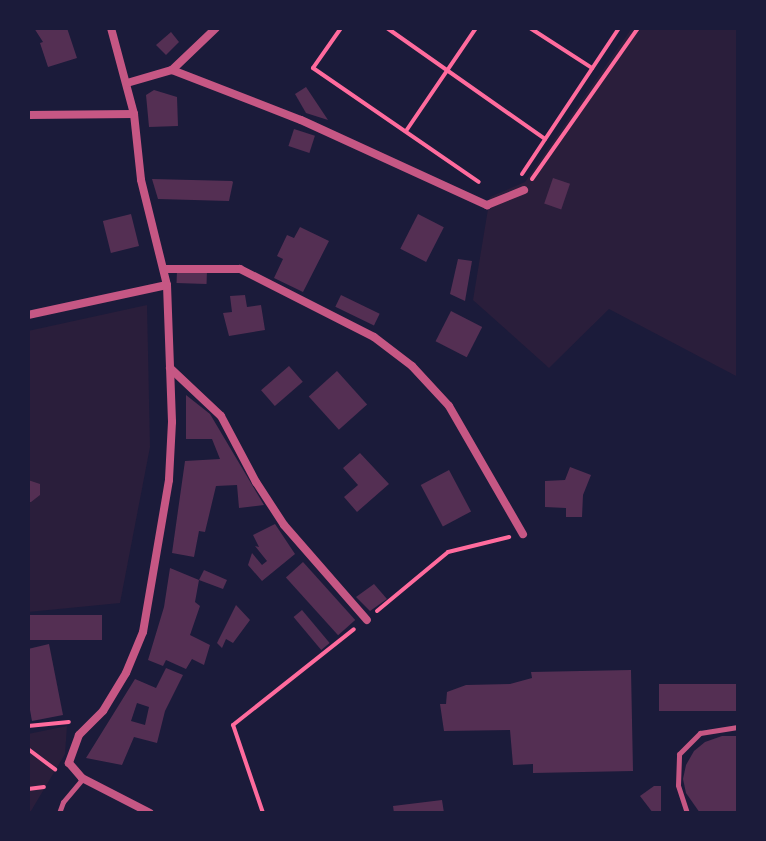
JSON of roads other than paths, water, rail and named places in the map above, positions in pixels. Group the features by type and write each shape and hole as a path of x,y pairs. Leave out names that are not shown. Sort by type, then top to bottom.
{"street":[{"path":"127,83 172,70 216,28"},
{"path":"112,31 134,114 141,180 167,285 169,480 143,632 126,673 93,722 75,742 69,759 71,769 82,778 150,813"},
{"path":"172,70 301,120 487,205 524,190"},
{"path":"28,115 134,114"},
{"path":"164,269 240,269 374,337 412,366 449,406 523,534"},
{"path":"28,315 167,285"},
{"path":"170,368 221,416 256,482 284,525 367,620"}],"lane":[{"path":"687,813 678,785 679,754 700,733 738,727"},
{"path":"59,813 63,802 82,778"}]}
